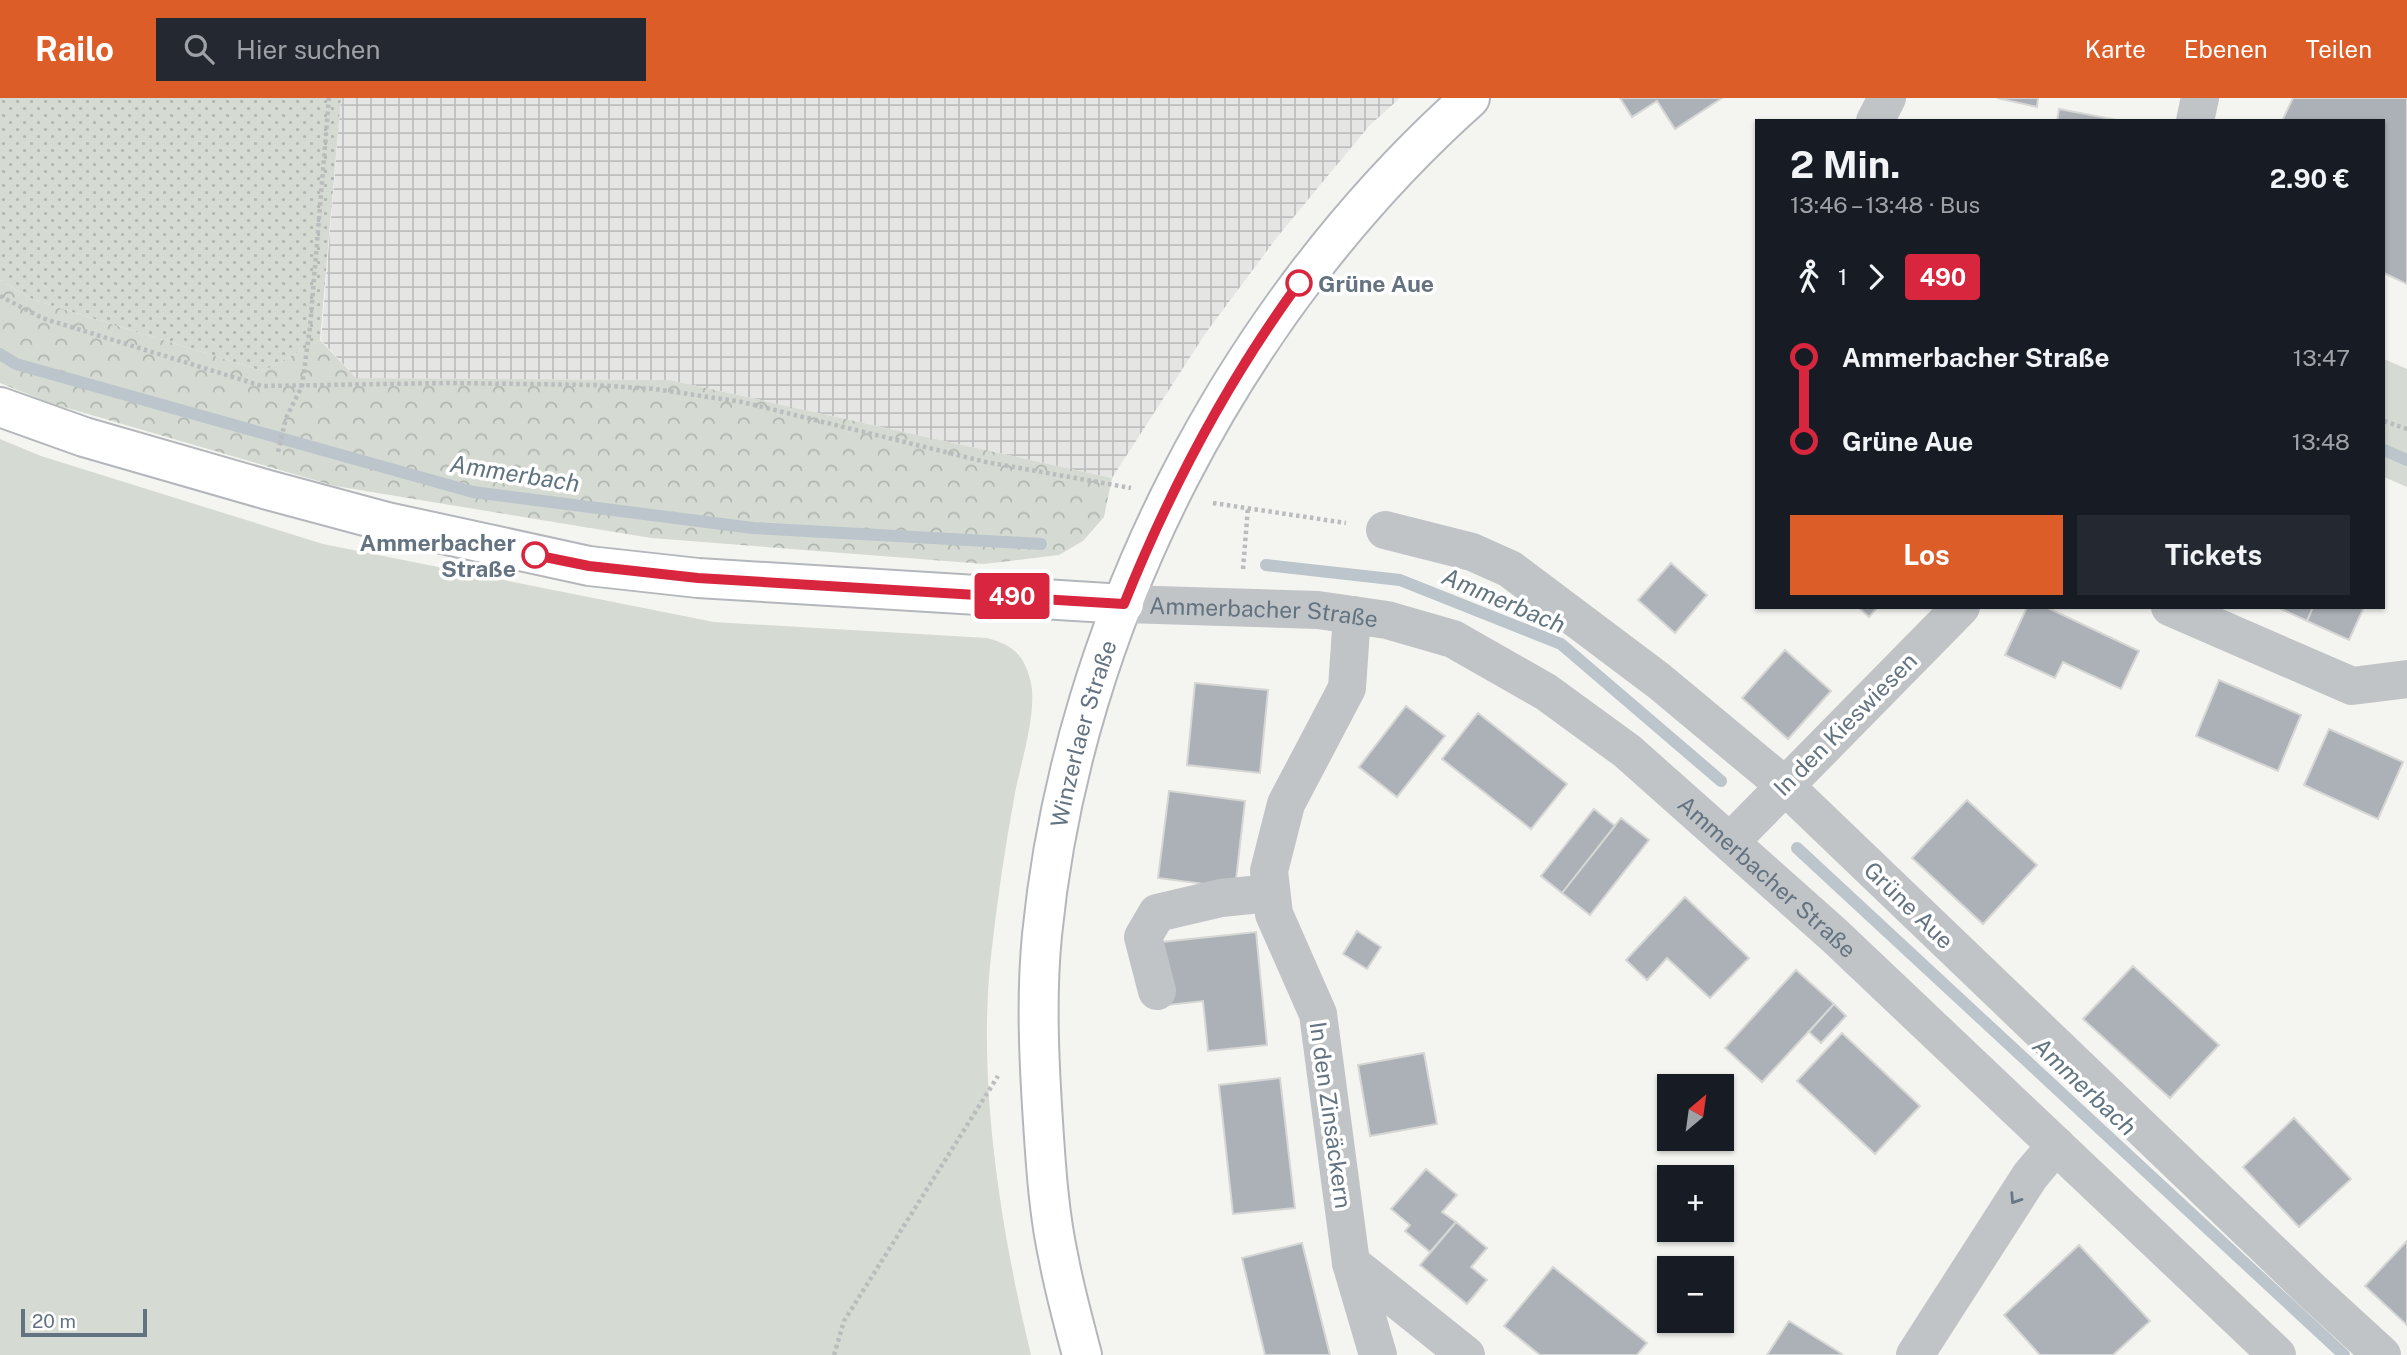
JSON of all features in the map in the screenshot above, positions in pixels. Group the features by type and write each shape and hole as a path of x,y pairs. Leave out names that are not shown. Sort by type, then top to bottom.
{"main road":[{"name":"Winzerlaer Straße","path":"1082,1355 1058,1258 1047,1182 1038,1027 1042,936 1054,840 1077,745 1124,604 1170,495 1249,353 1326,247 1434,130 1470,98"},
{"name":"Ammerbacher Straße","path":"0,407 84,437 268,490 387,522 589,566 698,578 1124,604"}],"street":[{"path":"1876,119 1887,98"},
{"path":"2195,119 2200,98"},
{"name":"Grüne Aue","path":"1385,530 1472,552 1510,569 1604,637 1784,785 2301,1281 2382,1355"},
{"name":"Ammerbacher Straße","path":"1124,604 1318,610 1387,620 1453,639 1510,670 1586,718 1835,935 2277,1355"},
{"name":"In den Kieswiesen","path":"1730,842 1959,609"},
{"path":"2175,609 2352,686 2407,679"},
{"name":"In den Zinsäckern","path":"1353,615 1346,688 1286,804 1269,871 1274,914 1318,1014 1351,1263 1378,1355"},
{"path":"1157,991 1143,937 1157,913 1221,898 1271,893"},
{"path":"1915,1355 2030,1176 2056,1144"},
{"path":"1351,1263 1466,1355"}],"path":[{"path":"278,454 286,418 302,386 310,327 329,98"},
{"path":"0,296 42,318 262,386 568,384 655,389 742,402 986,462 1136,489"},
{"path":"2385,422 2407,429"},
{"path":"1207,502 1385,530"},
{"path":"1243,570 1248,507"},
{"path":"834,1355 844,1321 1004,1066"}],"shaded area":[{"path":"341,98 1400,98 1369,126 1278,236 1205,334 1112,478 670,380 356,378 321,340"}],"green space":[{"path":"0,98 341,98 320,340 263,371 34,300 0,280"},
{"path":"0,280 34,300 263,371 320,340 356,378 670,380 1112,478 1104,517 1083,541 1059,555 984,564 651,538 335,486 50,403 0,383"},
{"path":"2385,359 2407,369 2407,487 2385,477"},
{"path":"0,439 41,456 323,544 714,622 987,638 1004,644 1017,653 1031,683 1032,708 1011,813 996,915 987,1005 987,1054 1001,1208 1031,1355 0,1355"}],"building":[{"path":"1620,98 1722,98 1675,129 1657,101 1632,117"},
{"path":"1997,98 2038,98 2037,107"},
{"path":"2293,98 2407,98 2407,284 2385,273 2385,119 2283,119"},
{"path":"2059,109 2112,119 2057,119"},
{"path":"1671,563 1707,595 1675,633 1638,600"},
{"path":"1860,609 1876,609 1869,617"},
{"path":"2026,609 2050,609 2139,651 2121,689 2063,662 2055,678 2005,655"},
{"path":"2281,609 2312,609 2307,621"},
{"path":"2312,609 2363,609 2349,640 2307,621"},
{"path":"1785,650 1831,691 1788,739 1742,698"},
{"path":"2219,680 2301,715 2278,771 2196,736"},
{"path":"1195,683 1268,690 1260,773 1187,765"},
{"path":"1406,706 1445,736 1397,797 1359,767"},
{"path":"1478,713 1567,784 1531,829 1442,759"},
{"path":"2329,729 2403,762 2378,819 2304,785"},
{"path":"1169,791 1245,801 1235,888 1158,878"},
{"path":"1967,800 2037,865 1983,924 1912,858"},
{"path":"1594,809 1615,826 1562,893 1541,876"},
{"path":"1621,818 1649,840 1590,915 1562,893"},
{"path":"1685,897 1749,958 1710,998 1667,958 1647,980 1626,960"},
{"path":"1357,931 1381,947 1367,969 1343,954"},
{"path":"1256,932 1267,1045 1208,1051 1203,1001 1168,1005 1162,942"},
{"path":"2133,966 2219,1045 2170,1098 2083,1019"},
{"path":"1796,970 1834,1004 1762,1082 1725,1048"},
{"path":"1834,1004 1846,1016 1821,1043 1809,1032"},
{"path":"1842,1033 1920,1106 1875,1154 1797,1081"},
{"path":"1424,1053 1437,1124 1370,1136 1358,1065"},
{"path":"1280,1078 1295,1208 1233,1214 1219,1085"},
{"path":"2294,1118 2351,1179 2299,1227 2243,1167"},
{"path":"1426,1169 1457,1195 1442,1212 1456,1222 1430,1252 1405,1231 1410,1225 1391,1209"},
{"path":"1456,1222 1487,1248 1471,1267 1487,1280 1467,1304 1420,1265"},
{"path":"2407,1241 2407,1325 2365,1286"},
{"path":"1302,1243 1330,1355 1265,1355 1242,1258"},
{"path":"2079,1245 2150,1321 2113,1355 2040,1355 2004,1315"},
{"path":"1553,1267 1647,1343 1637,1355 1540,1355 1504,1326"},
{"path":"1789,1321 1842,1354 1767,1355"}],"waterway":[{"name":"Ammerbach","path":"0,354 16,364 473,492 753,528 1041,544"},
{"path":"2385,450 2407,460"},
{"name":"Ammerbach","path":"1266,565 1400,580 1561,644 1721,781"},
{"name":"Ammerbach","path":"1797,848 2344,1355"}],"bus line":[{"name":"490","path":"535,555 589,566 698,578 1124,604 1170,495 1199,440 1249,353 1299,283"}],"place":[{"name":"Grüne Aue","path":"1299,283"},
{"name":"Ammerbacher Straße","path":"535,555"}]}
